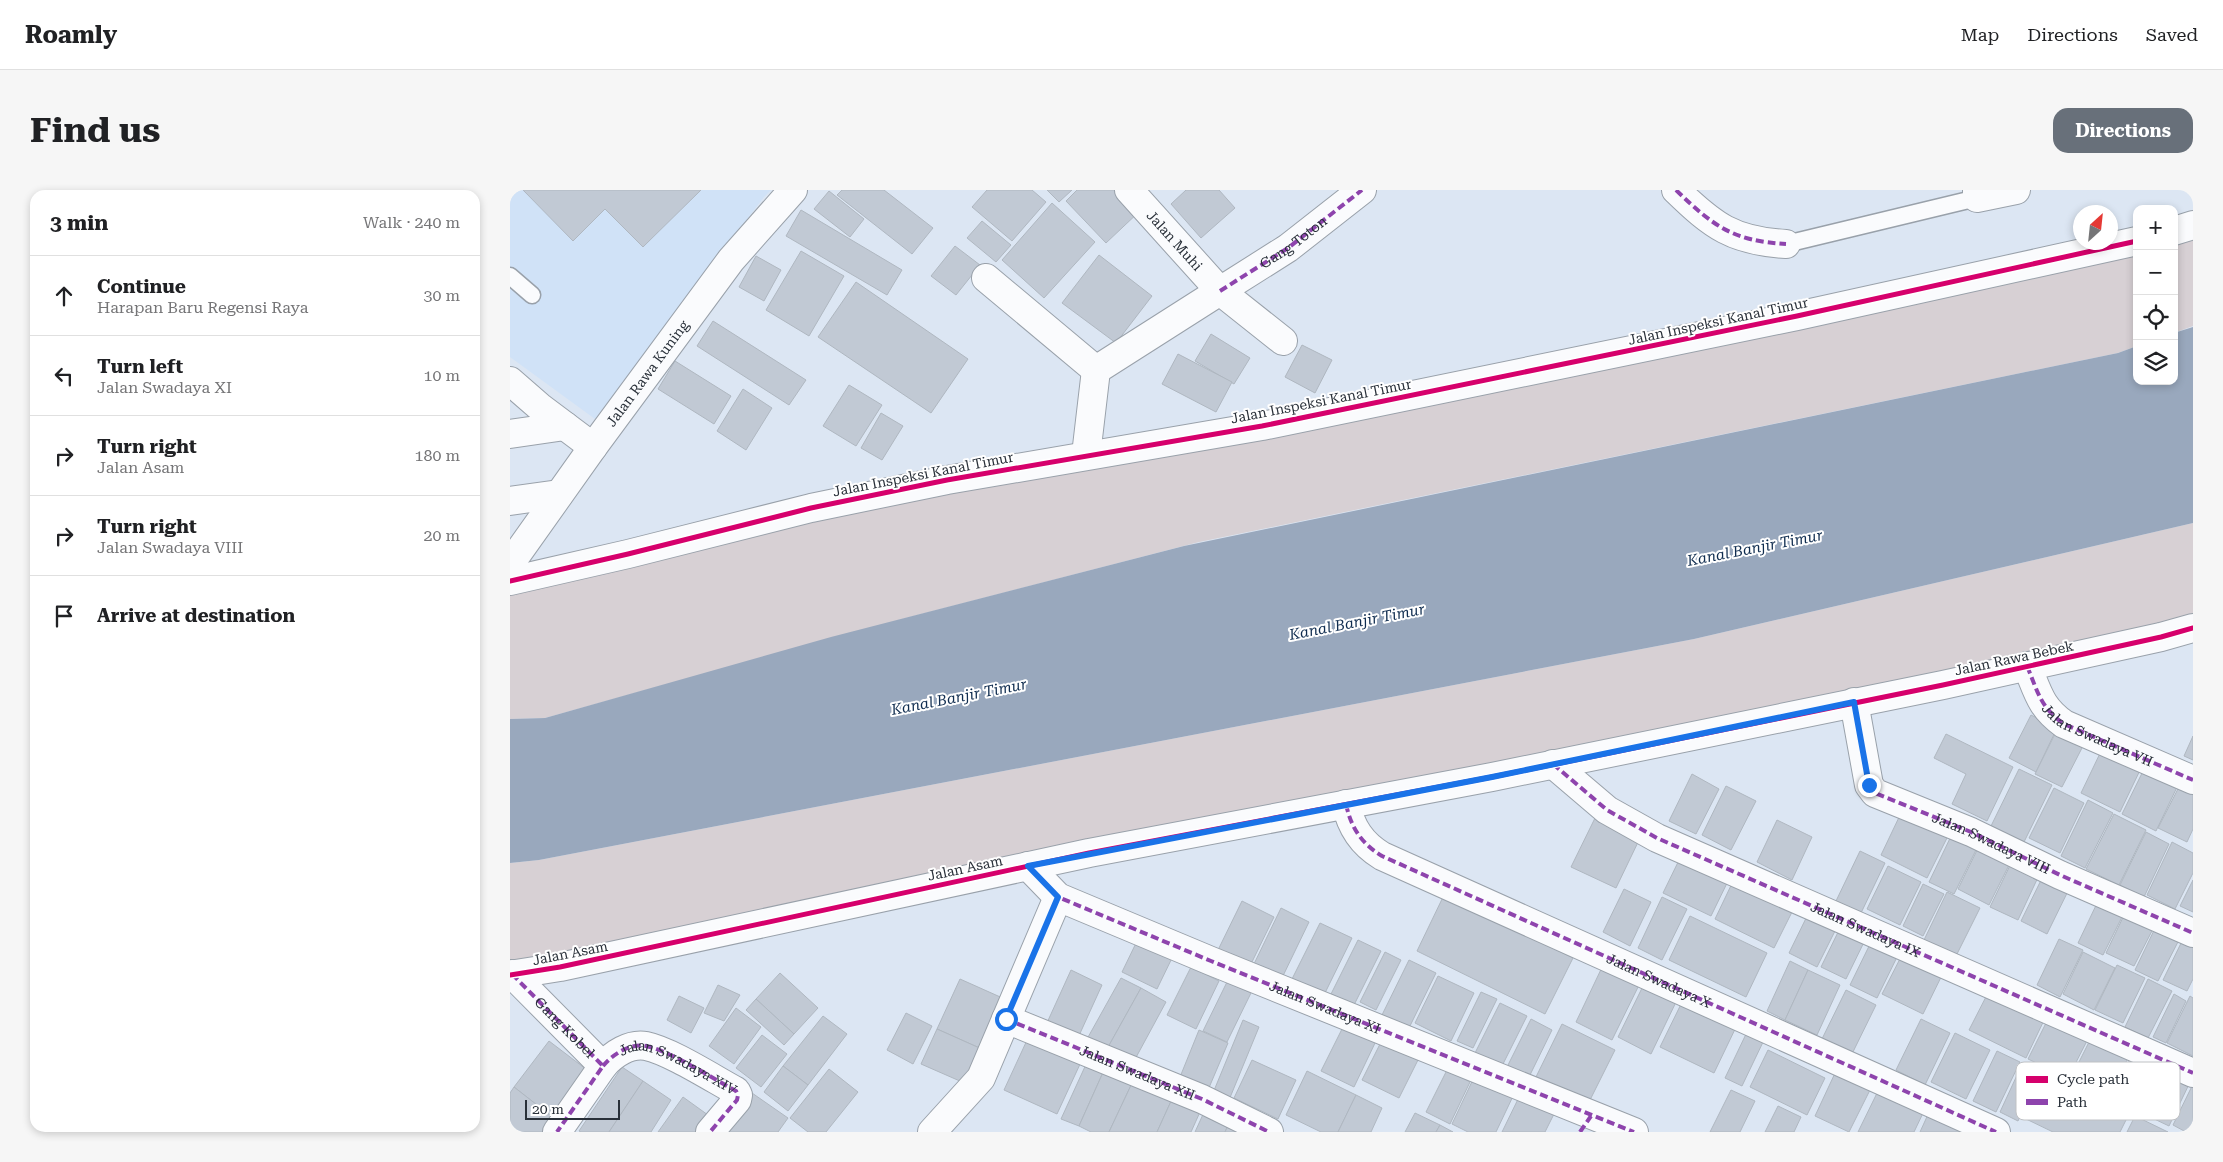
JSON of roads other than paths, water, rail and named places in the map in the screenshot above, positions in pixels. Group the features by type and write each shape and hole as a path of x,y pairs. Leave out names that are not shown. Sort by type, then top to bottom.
{"street":[{"name":"Jalan Rawa Kuning","path":"510,564 593,447 731,260 793,190"},
{"name":"Jalan Muhi","path":"1129,190 1220,291 1283,341"},
{"name":"Gang Toton","path":"1096,370 1288,248 1362,190"},
{"path":"1676,190 1707,219 1727,232 1746,238 1786,244"},
{"path":"1977,194 2016,190"},
{"path":"2178,230 2193,226"},
{"name":"Jalan Inspeksi Kanal Timur","path":"510,581 628,554 811,508 947,480 1262,426 1797,316 2133,242"},
{"path":"986,278 1096,370 1086,456"},
{"path":"510,381 593,447"},
{"path":"510,434 565,426"},
{"path":"510,500 559,494"},
{"name":"Jalan Rawa Bebek","path":"1846,704 2161,637 2193,628"},
{"name":"Jalan Swadaya VII","path":"2027,666 2043,704 2049,713 2064,724 2193,780"},
{"name":"Jalan Asam","path":"511,975 560,967 1028,866 1553,764 1846,704"},
{"name":"Jalan Swadaya VIII","path":"1846,704 1869,785 1875,793 1971,832 2060,875 2193,933"},
{"name":"Jalan Swadaya IX","path":"1553,764 1607,810 1657,838 2168,1062"},
{"name":"Jalan Swadaya X","path":"1346,804 1349,818 1367,847 1382,856 1996,1132"},
{"name":"Jalan Swadaya XI","path":"1028,866 1058,897 1580,1116 1634,1132"},
{"path":"932,1132 981,1078 1058,897"},
{"name":"Gang Kobel","path":"511,975 603,1066 557,1132"},
{"name":"Jalan Swadaya XII","path":"1006,1019 1202,1099 1269,1132"},
{"name":"Jalan Swadaya XIV","path":"603,1066 610,1058 624,1049 645,1045 663,1052 736,1090 737,1100 710,1132"},
{"name":"Jalan Swadaya IX","path":"2180,1067 2193,1073"}],"lane":[{"path":"1786,244 1977,194"},
{"path":"510,276 532,295"}],"water":[{"name":"Kanal Banjir Timur","path":"2193,327 2193,523 1694,639 539,860 510,863 510,719 545,718 831,637 1184,546 2118,353 2133,347 2133,385 2178,385 2178,332"}]}
